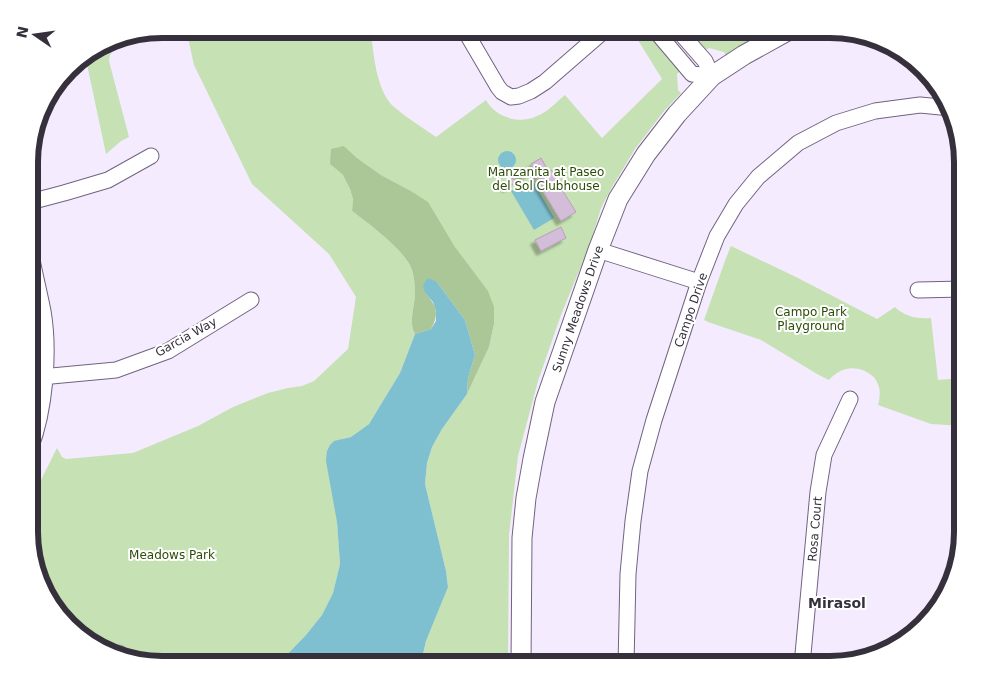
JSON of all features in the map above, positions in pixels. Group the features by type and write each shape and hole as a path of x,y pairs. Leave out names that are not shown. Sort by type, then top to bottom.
{"street":[{"path":"469,38 498,87 502,92 511,97 531,91 545,82 596,38"},
{"path":"662,38 692,74 712,76"},
{"path":"685,38 705,61 712,76"},
{"name":"Sunny Meadows Drive","path":"521,656 522,538 533,458 545,402 598,250 618,199 646,154 677,114 712,76 775,38"},
{"name":"Campo Drive","path":"626,656 628,574 640,470 654,420 699,282 717,236 736,204 758,177 798,143 836,123 874,111 920,105 942,107"},
{"path":"38,200 108,180 151,156"},
{"path":"598,250 699,282"},
{"path":"38,288 43,312 46,353 38,374"},
{"path":"918,290 954,289"},
{"name":"Garcia Way","path":"38,377 116,370 168,351 251,300"},
{"name":"Rosa Court","path":"803,656 818,492 824,455 850,399"}],"green space":[{"path":"188,38 372,38 376,71 388,100 399,111 436,137 486,100 501,115 523,120 541,114 565,95 602,138 662,79 637,38 654,38 681,70 677,74 678,90 681,93 664,111 635,149 601,208 590,244 561,315 538,381 518,456 509,535 508,656 423,656 426,641 448,586 425,484 427,463 432,447 442,429 467,394 489,347 494,324 455,247 427,202 381,175 344,146 330,164 343,175 350,189 353,199 352,211 395,246 412,270 415,293 412,325 415,334 400,373 369,424 351,437 342,439 337,522 340,564 333,593 322,615 286,656 153,656 129,652 99,640 74,620 63,608 50,587 42,565 38,541 38,485 57,448 62,457 66,459 133,453 198,426 233,407 268,393 302,386 314,381 348,349 356,297 329,254 252,184 194,65"},
{"path":"691,38 756,38 727,57 724,52 709,48 703,52"},
{"path":"109,49 112,52 109,61 129,137 121,141 106,154 87,63"},
{"path":"344,146 381,175 428,202 455,247 488,291 494,307 494,324 489,347 467,394 468,378 475,355 465,320 437,282 425,293 432,301 436,310 434,323 431,329 415,334 412,325 415,293 412,270 395,246 352,211 353,199 350,189 343,175 330,164 331,149"},
{"name":"Campo Park Playground","path":"731,246 877,319 895,307 912,317 931,318 938,380 954,379 954,425 931,424 878,405 880,393 878,385 874,377 865,371 855,368 846,369 837,373 829,380 761,340 704,320"}],"water":[{"path":"507,151 513,154 516,160 513,166 507,169 501,166 498,160 501,154"},
{"path":"532,179 554,218 534,230 511,191"},
{"path":"428,278 437,282 465,320 475,355 468,378 467,394 442,429 432,447 427,463 425,484 446,571 448,587 426,641 422,656 286,656 322,615 333,593 340,564 337,522 326,461 327,451 334,441 351,437 369,424 400,373 415,334 431,329 436,321 436,311 433,302 425,293 423,285"}],"building":[{"path":"541,158 549,172 552,170 559,182 555,185 558,190 561,188 576,212 561,221 536,180 539,178 531,164"},
{"path":"529,168 531,172 522,178 519,174"},
{"path":"552,170 559,182 555,185 549,183 547,190 544,192 536,180 539,178 547,180 549,172"},
{"path":"513,178 516,182 507,188 504,184"},
{"path":"561,227 566,238 541,251 535,240"},
{"path":"108,643 124,646 123,650"}],"district":[{"name":"Mirasol","path":"837,603"}],"park label":[{"name":"Manzanita at Paseo del Sol Clubhouse","path":"546,179"},
{"name":"Meadows Park","path":"172,555"}]}
